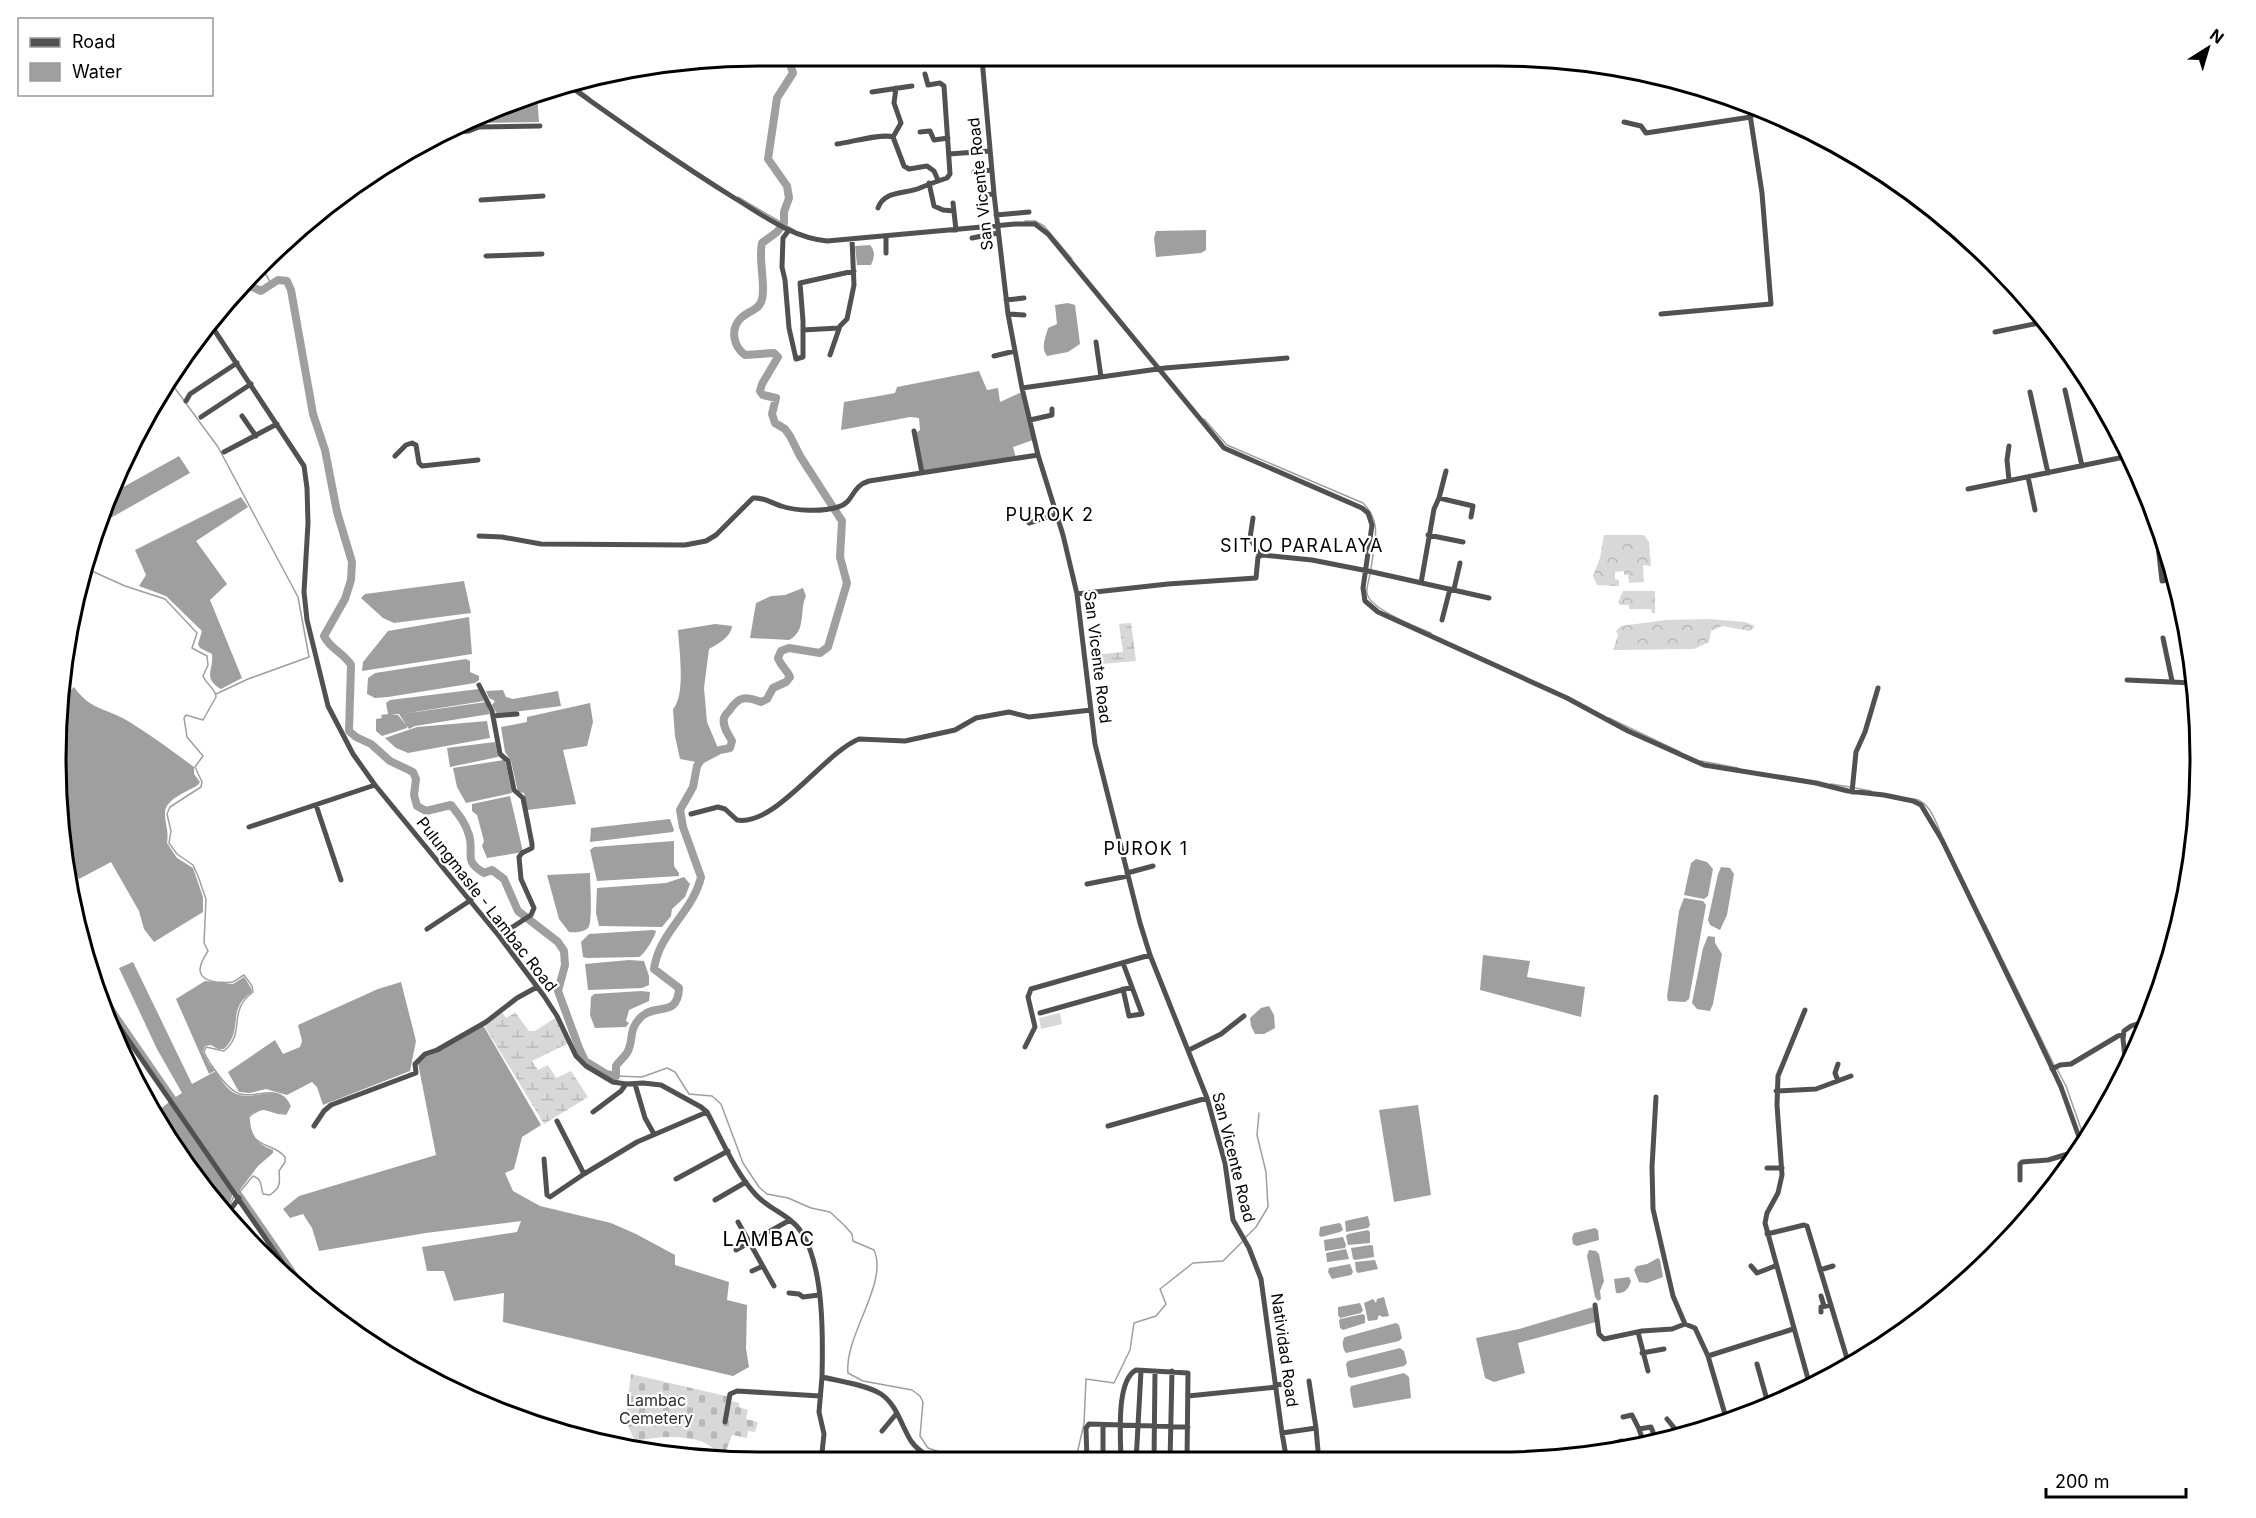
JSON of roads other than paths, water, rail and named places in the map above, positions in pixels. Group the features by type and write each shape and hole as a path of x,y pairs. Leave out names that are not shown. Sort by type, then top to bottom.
{"street":[{"name":"San Vicente Road","path":"983,66 996,215 1008,314 1038,455 1057,514 1077,594 1095,744 1150,955 1207,1098 1225,1163 1233,1220 1246,1244"},
{"path":"878,208 881,201 894,194 919,189 928,183 947,178 950,174 944,86 940,83 928,85 924,74"},
{"path":"872,92 912,86"},
{"path":"893,137 901,123 894,103 896,88"},
{"path":"577,91 705,180 784,227 815,240 827,242 956,230 998,229"},
{"path":"1624,122 1641,126 1646,133 1751,117 1764,214 1771,304 1661,314"},
{"path":"465,131 479,127 540,126"},
{"path":"920,132 930,131 934,140 948,138"},
{"path":"837,144 866,140 881,135 893,137"},
{"path":"893,137 905,168 909,170 927,166 939,180"},
{"path":"949,154 990,150"},
{"path":"974,172 992,170"},
{"path":"928,183 934,206 954,211"},
{"path":"983,195 994,194"},
{"path":"482,200 543,196"},
{"path":"953,202 956,230"},
{"path":"996,215 1029,212"},
{"path":"972,238 998,229 1029,223 1044,230 1224,448 1362,508 1368,513 1372,525 1363,588 1365,602 1378,612 1567,699 1628,731 1715,769 1852,789 1913,801 1925,808 2052,1069 2077,1137"},
{"path":"784,227 782,267 786,280 789,328 795,359 803,357 800,283"},
{"path":"886,236 886,253"},
{"path":"830,355 839,328 847,318 854,285 852,239"},
{"path":"486,256 542,254"},
{"path":"786,280 800,283 854,271"},
{"path":"1006,300 1024,298"},
{"path":"1008,314 1024,315"},
{"path":"1995,332 2036,324"},
{"path":"803,330 839,328"},
{"name":"Pulungmasle - Lambac Road","path":"214,331 300,459 306,475 308,523 304,592 307,620 315,660 334,721 352,754 471,900 537,987 557,1016 576,1056 602,1077 626,1084 662,1085 701,1107 707,1112 746,1182 764,1203 790,1220 803,1234 812,1256 823,1325 820,1396 820,1418 824,1434 822,1452"},
{"path":"1096,342 1101,377"},
{"path":"994,356 1015,351"},
{"path":"1022,388 1158,370 1287,358"},
{"path":"186,401 190,394 237,363"},
{"path":"201,417 251,384"},
{"path":"2065,390 2082,466"},
{"path":"2030,392 2048,473"},
{"path":"1030,420 1052,415 1052,408"},
{"path":"242,416 256,436"},
{"path":"224,452 277,424"},
{"path":"914,431 922,473"},
{"path":"395,456 406,445 412,443 416,445 419,463 422,466 478,460"},
{"path":"2009,446 2007,460 2009,480"},
{"path":"479,536 502,537 541,544 685,545 706,541 716,536 753,498 763,498 792,509 829,509 848,501 861,483 1038,455"},
{"path":"1968,489 2121,458"},
{"path":"1421,582 1428,535 1446,471"},
{"path":"2028,477 2035,510"},
{"path":"1439,498 1473,506 1471,517"},
{"path":"1029,523 1057,514"},
{"path":"1077,594 1168,584 1256,578 1260,556 1250,538 1253,518"},
{"path":"1428,535 1463,542"},
{"path":"1260,556 1312,560 1489,598"},
{"path":"2159,558 2162,580 2166,580"},
{"path":"1442,620 1460,563"},
{"path":"2163,638 2172,681"},
{"path":"2127,680 2185,682"},
{"path":"479,685 489,703 500,754 508,761 514,790 523,796 533,847 519,857 521,879 534,908 531,915 499,936"},
{"path":"1852,789 1856,752 1865,732 1878,688"},
{"path":"691,814 718,807 737,820 752,820 791,796 830,759 859,739 905,741 955,730 976,718 1008,712 1029,717 1091,710"},
{"path":"493,716 518,714"},
{"path":"249,827 375,785"},
{"path":"316,805 341,880"},
{"path":"1087,884 1128,875 1153,866"},
{"path":"427,929 471,900"},
{"path":"1025,1047 1035,1027 1028,997 1030,989 1150,955"},
{"path":"1123,963 1142,1014 1129,1016 1124,989"},
{"path":"314,1126 331,1105 416,1073 415,1064 425,1054 437,1050 486,1022 537,987"},
{"path":"1040,1013 1132,987"},
{"path":"1804,1010 1778,1076 1776,1091 1782,1168 1781,1184 1765,1217 1775,1266 1808,1379"},
{"path":"1188,1050 1221,1034 1244,1016"},
{"path":"2052,1069 2060,1065 2071,1064 2137,1024"},
{"path":"122,1030 281,1260"},
{"path":"2123,1034 2125,1053"},
{"path":"1838,1064 1835,1073 1838,1082"},
{"path":"1776,1091 1816,1089 1851,1076"},
{"path":"593,1112 621,1091 626,1084"},
{"path":"635,1084 645,1118 654,1134"},
{"path":"1656,1097 1652,1167 1653,1209 1673,1296 1685,1323 1695,1328 1708,1356 1725,1413"},
{"path":"1108,1126 1207,1098"},
{"path":"544,1159 548,1196 552,1196 584,1174 654,1134 707,1112"},
{"path":"557,1121 584,1174"},
{"path":"676,1179 728,1151"},
{"path":"2019,1180 2022,1162 2048,1160 2066,1154"},
{"path":"1767,1168 1782,1168"},
{"path":"715,1200 746,1182"},
{"path":"231,1207 237,1195"},
{"path":"736,1250 790,1220"},
{"path":"738,1222 774,1286"},
{"path":"1767,1234 1806,1225 1820,1270 1825,1308"},
{"name":"Natividad Road","path":"1246,1244 1261,1279 1285,1452"},
{"path":"752,1271 763,1266"},
{"path":"1751,1266 1757,1274 1775,1266"},
{"path":"1820,1270 1833,1266"},
{"path":"789,1293 803,1297 819,1295"},
{"path":"1821,1296 1846,1358"},
{"path":"1595,1305 1601,1338 1604,1339 1638,1332 1672,1329 1685,1323"},
{"path":"1708,1356 1793,1329"},
{"path":"1638,1332 1648,1371"},
{"path":"1642,1353 1664,1349"},
{"path":"1757,1364 1766,1397"},
{"path":"1137,1452 1141,1371"},
{"path":"1121,1452 1123,1392 1132,1372 1141,1371 1188,1373 1188,1452"},
{"path":"1154,1452 1155,1371"},
{"path":"1170,1452 1172,1371"},
{"path":"822,1377 873,1390 890,1402 912,1443 922,1452"},
{"path":"1309,1381 1318,1452"},
{"path":"1188,1396 1291,1383"},
{"path":"725,1422 730,1394 737,1391 820,1396"},
{"path":"882,1431 897,1413"},
{"path":"1623,1416 1632,1415 1642,1437"},
{"path":"1667,1419 1674,1428"},
{"path":"1103,1425 1103,1452"},
{"path":"1087,1452 1087,1426 1188,1427"},
{"path":"1639,1429 1651,1427 1654,1434"},
{"path":"1282,1433 1316,1428"}],"water":[{"path":"538,103 539,122 485,123"},
{"path":"1206,230 1206,250 1201,253 1156,257 1154,238 1156,231"},
{"path":"870,245 874,255 871,265 857,265 855,246"},
{"path":"1068,303 1075,305 1080,344 1068,352 1047,356 1044,342 1048,328 1057,324 1055,305"},
{"path":"979,371 987,390 998,388 1000,402 1022,392 1033,440 1013,447 1016,458 923,472 916,433 920,430 919,418 910,417 841,430 844,402 895,393 897,387"},
{"path":"179,456 190,473 110,518 122,488"},
{"path":"241,497 248,507 196,541 227,584 210,600 242,678 221,689 210,677 212,654 200,648 198,644 202,631 166,596 139,586 146,575 135,550"},
{"path":"464,581 471,613 394,623 383,618 361,598 365,594"},
{"path":"803,588 806,596 800,626 795,636 789,640 750,638 756,603 771,596 785,595"},
{"path":"469,617 472,654 362,671 363,662 388,631"},
{"path":"715,624 732,626 727,637 709,649 704,688 707,722 718,748 696,762 680,759 673,709 681,683 678,630"},
{"path":"466,659 470,661 470,672 479,676 479,680 475,683 388,697 375,698 367,694 368,678 375,673"},
{"path":"74,687 92,704 128,721 153,737 194,767 194,774 200,782 173,800 165,813 167,843 177,858 193,868 203,897 203,912 154,942 144,929 139,911 111,862 79,879 75,871 67,804 67,714 70,691"},
{"path":"479,689 484,701 402,714 486,702 490,714 415,726 409,729 407,726 407,728 382,736 376,731 376,719 388,714 386,703 390,700"},
{"path":"503,690 506,697 513,699 558,691 561,706 497,714 492,705 495,701 489,698 486,691"},
{"path":"590,703 593,722 587,746 563,750 576,804 527,810 524,793 518,792 511,761 505,752 501,727 527,722 527,717"},
{"path":"487,721 490,738 408,753 396,748 385,738 417,727"},
{"path":"495,742 498,757 450,767 447,748"},
{"path":"504,760 512,793 466,803 457,787 453,768"},
{"path":"510,796 523,852 487,858 482,846 484,841 477,815 472,811 472,804"},
{"path":"670,819 673,832 590,842 591,828"},
{"path":"674,841 674,866 679,876 597,881 590,850 594,847"},
{"path":"1696,859 1707,862 1713,869 1708,896 1704,899 1684,895 1691,863"},
{"path":"1721,867 1730,868 1734,874 1727,915 1720,930 1710,925 1708,920"},
{"path":"590,873 590,924 584,930 569,932 559,919 547,875"},
{"path":"684,877 690,884 685,897 672,909 671,916 662,927 599,926 596,913 597,888 666,883"},
{"path":"1684,898 1703,901 1706,905 1689,999 1685,1002 1668,1001 1679,911"},
{"path":"656,931 654,937 639,957 583,957 581,942 589,934"},
{"path":"1708,936 1715,937 1715,943 1722,954 1710,1011 1697,1009 1692,1003 1703,948"},
{"path":"1483,955 1530,961 1527,977 1585,987 1581,1017 1480,990"},
{"path":"644,961 649,976 649,985 642,988 588,990 585,964"},
{"path":"133,962 192,1084 216,1071 225,1085 239,1095 274,1093 285,1099 290,1106 286,1113 260,1109 249,1116 250,1128 254,1137 262,1145 273,1150 273,1153 258,1166 239,1191 174,1098 182,1093 157,1049 119,968"},
{"path":"244,977 252,992 239,1006 230,1042 224,1049 211,1045 205,1046 203,1052 210,1065 216,1070 209,1074 176,999 205,981 233,984"},
{"path":"401,982 416,1041 410,1071 323,1105 317,1087 312,1082 287,1095 266,1089 250,1093 239,1092 228,1072 275,1040 283,1054 300,1047 302,1041 298,1025 378,989"},
{"path":"650,992 649,1001 629,1010 626,1021 629,1023 626,1027 595,1028 590,1015 591,997 594,994"},
{"path":"1269,1006 1274,1015 1275,1028 1264,1034 1255,1034 1250,1018 1261,1008"},
{"path":"483,1025 541,1125 522,1137 514,1169 505,1173 513,1191 540,1206 611,1223 675,1255 675,1265 729,1282 727,1300 747,1305 746,1349 749,1367 733,1376 503,1322 504,1293 454,1301 444,1271 427,1271 422,1247 517,1232 521,1221 426,1233 319,1251 312,1228 303,1214 290,1218 283,1209 299,1196 436,1155 419,1059"},
{"path":"169,1102 233,1193 229,1205 209,1181 161,1109"},
{"path":"1418,1105 1431,1195 1394,1202 1379,1110"},
{"path":"1368,1216 1370,1225 1368,1228 1346,1232 1345,1221"},
{"path":"1339,1223 1343,1230 1340,1232 1321,1237 1319,1235 1320,1227"},
{"path":"1595,1228 1598,1230 1599,1240 1577,1246 1573,1244 1574,1233"},
{"path":"1368,1230 1370,1243 1348,1245 1346,1236 1348,1234"},
{"path":"1343,1237 1345,1248 1325,1251 1324,1240"},
{"path":"1371,1245 1374,1257 1353,1259 1351,1248"},
{"path":"1346,1249 1349,1259 1327,1262 1326,1253"},
{"path":"1589,1250 1599,1254 1604,1281 1600,1291 1601,1299 1598,1301 1595,1297 1587,1256"},
{"path":"1658,1258 1663,1277 1647,1283 1639,1282 1634,1270 1637,1266"},
{"path":"1375,1260 1378,1269 1358,1273 1356,1271 1355,1262"},
{"path":"1350,1264 1353,1272 1351,1275 1332,1279 1328,1272 1329,1268"},
{"path":"1629,1277 1631,1281 1627,1289 1616,1293 1614,1279"},
{"path":"1384,1297 1389,1316 1379,1315 1377,1320 1368,1321 1364,1303 1373,1299 1376,1303 1377,1299"},
{"path":"1360,1303 1363,1310 1361,1313 1340,1318 1338,1315 1338,1307"},
{"path":"1593,1307 1596,1322 1518,1343 1525,1373 1494,1382 1485,1378 1476,1338 1519,1329"},
{"path":"1363,1314 1365,1323 1343,1330 1340,1328 1340,1319"},
{"path":"1396,1323 1399,1325 1402,1338 1399,1341 1345,1352 1343,1343 1345,1337"},
{"path":"1400,1348 1404,1351 1407,1363 1404,1366 1351,1378 1348,1376 1346,1364 1348,1361"},
{"path":"1404,1373 1409,1377 1411,1398 1353,1407 1351,1386"}],"waterway":[{"path":"252,287 261,291 278,280 287,281 291,290 313,414 325,450 337,512 352,562 351,580 345,599 324,636 351,665 349,731 371,744 390,761 413,772 416,779 414,795 417,806 426,811 451,805 467,830 473,864 484,873 492,870 504,879 518,911 558,942 564,951 565,965 558,991 579,1048 585,1061 606,1074 616,1076 616,1066 628,1051 637,1022 647,1013 670,1007 678,997 679,988 654,969 662,944 691,901 701,877 683,827 680,810 693,787 697,766 701,760 720,750 730,748 732,741 726,730 724,718 736,702 746,698 761,702 767,699 773,688 786,682 790,677 778,658 781,651 789,648 820,653 828,647 847,583 840,557 842,521 800,456 790,436 785,429 775,423 772,414 776,398 763,395 760,391 778,357 774,353 745,355 738,347 734,337 738,322 761,303 763,293 762,243 777,232 784,223 784,212 789,198 787,186 768,159 777,98 793,73 791,66"},
{"path":"580,90 590,98"},
{"path":"738,197 794,230"},
{"path":"1025,221 1035,221 1044,226 1072,259"},
{"path":"265,273 272,285"},
{"path":"174,388 218,447 298,597 309,657 248,679 216,694"},
{"path":"1204,419 1227,445 1363,503 1373,518 1376,534 1371,569"},
{"path":"93,571 125,586 165,599 197,633 192,648 207,656 208,665 203,676 216,697 203,720 186,715 184,718 187,737 203,756 195,767 202,782 201,787 170,807 167,814 171,831 169,843 177,854 193,865 206,899 204,943 208,951 200,967 201,975 217,982 234,981 244,975 252,986 253,992 240,1007 231,1044 224,1051 206,1047 204,1052 219,1076 235,1092 247,1095 274,1093 286,1099 290,1106 286,1114 264,1109 249,1117 250,1128 257,1141 274,1148 285,1157 285,1162 279,1171 278,1187 270,1195 263,1194 260,1181 253,1176 238,1194"},
{"path":"1370,574 1367,593 1376,605 1394,617 1431,633"},
{"path":"1609,718 1680,752"},
{"path":"1701,761 1738,768"},
{"path":"1831,784 1850,787"},
{"path":"1855,788 1871,791"},
{"path":"1914,799 1928,808 1942,836"},
{"path":"1985,924 2054,1065"},
{"path":"114,1012 295,1273"},
{"path":"616,1076 642,1077 667,1068 675,1072 689,1094 712,1096 721,1104 743,1163 759,1187 767,1194 788,1198 811,1208 830,1212 852,1234 853,1241 874,1250 877,1263 876,1278 852,1343 848,1373 863,1381 912,1390 920,1396 923,1402 920,1436 928,1448 940,1452"},
{"path":"2057,1069 2066,1086 2082,1130"},
{"path":"1245,1238 1256,1227 1268,1207 1266,1172 1257,1135 1259,1113"},
{"path":"230,1205 234,1196"},
{"path":"1077,1452 1084,1424 1086,1379 1114,1383 1130,1350 1134,1323 1156,1316 1166,1304 1160,1289 1193,1263 1223,1261 1242,1242"}],"district":[{"name":"PUROK 2","path":"1050,515"},
{"name":"SITIO PARALAYA","path":"1302,546"},
{"name":"PUROK 1","path":"1146,849"},
{"name":"LAMBAC","path":"769,1239"}],"park label":[{"name":"Lambac Cemetery","path":"656,1409"}]}
